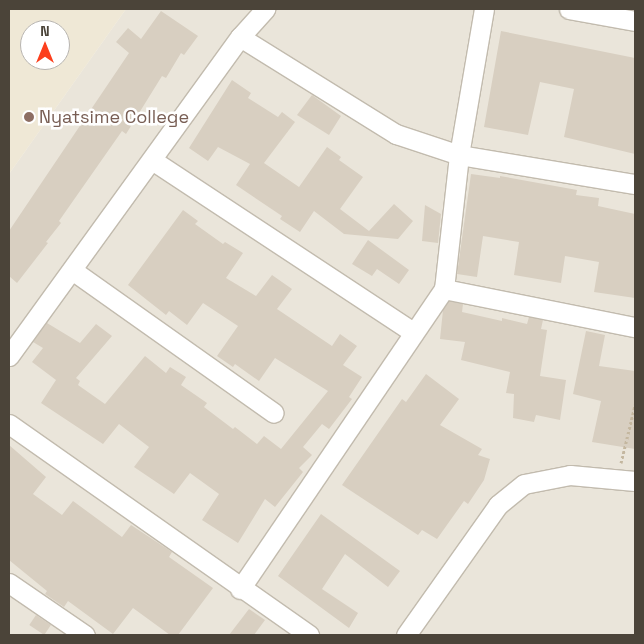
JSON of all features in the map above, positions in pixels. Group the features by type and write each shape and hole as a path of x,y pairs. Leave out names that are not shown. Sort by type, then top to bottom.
{"street":[{"path":"9,356 240,37 265,9"},
{"path":"240,589 444,289 460,155 484,9"},
{"path":"569,9 635,21"},
{"path":"240,37 396,134 460,155 635,184"},
{"path":"152,160 414,332"},
{"path":"72,270 274,413"},
{"path":"444,289 635,327"},
{"path":"9,424 240,589 309,635"},
{"path":"406,635 498,505 524,484 570,475 626,479"},
{"path":"9,583 85,635"}],"path":[{"path":"626,479 635,405"}],"shaded area":[{"name":"Nyatsime College","path":"9,9 126,9 9,174"},
{"path":"126,9 635,9 635,635 9,635 9,174"}],"building":[{"path":"161,11 198,36 184,55 181,53 166,78 162,76 126,134 122,131 59,221 61,223 46,242 48,243 17,283 9,276 9,231 129,53 116,42 128,28 141,39"},
{"path":"501,31 635,58 635,154 564,137 574,89 540,82 528,135 484,127"},
{"path":"232,80 251,93 248,98 278,117 282,112 295,122 264,163 299,187 327,147 341,157 339,160 363,177 340,209 369,231 394,204 413,221 398,239 344,234 314,211 300,232 280,219 282,216 236,185 250,164 218,147 208,161 189,148"},
{"path":"312,95 341,116 329,135 297,115"},
{"path":"471,174 500,178 500,176 577,190 576,195 599,198 598,206 635,214 635,298 594,292 599,262 565,256 561,283 514,275 519,242 483,236 477,277 457,274"},
{"path":"425,205 441,214 438,243 422,241"},
{"path":"183,210 198,221 195,224 223,244 225,242 243,253 226,278 256,296 272,275 292,289 277,309 332,346 340,334 357,346 343,365 362,377 349,397 352,399 329,429 322,424 303,447 312,455 299,468 303,472 275,507 265,499 238,543 202,520 219,494 190,473 174,494 134,467 149,447 119,424 103,444 41,403 56,380 32,362 43,348 33,342 47,323 80,343 96,324 112,336 76,378 80,381 78,385 105,404 145,356 166,373 170,367 186,377 181,385 207,403 204,407 233,429 235,427 257,444 264,436 281,449 328,391 275,358 259,381 235,364 233,367 217,356 238,326 203,303 187,325 169,311 166,315 128,285"},
{"path":"368,240 409,270 399,284 377,269 372,276 352,264"},
{"path":"449,301 463,304 462,312 502,321 502,318 527,324 529,317 543,320 541,329 547,330 540,376 566,380 560,420 536,415 534,422 513,418 514,394 506,393 510,372 461,360 465,342 440,339 443,310"},
{"path":"586,331 605,335 599,366 635,371 635,449 592,442 601,401 573,394"},
{"path":"426,374 459,399 440,425 482,449 478,455 490,459 484,480 468,504 464,501 437,539 422,530 418,535 342,485 402,399 406,402"},
{"path":"9,445 46,477 33,494 62,515 73,501 122,537 131,525 172,552 169,557 213,588 178,635 170,635 133,608 113,634 68,601 64,607 45,594 47,591 9,560"},
{"path":"321,514 400,571 388,587 345,554 322,589 358,613 349,628 278,576"},
{"path":"249,609 265,620 254,635 229,635"},
{"path":"36,615 51,625 44,635 29,625"}],"place":[{"name":"Nyatsime College","path":"29,117"}]}
